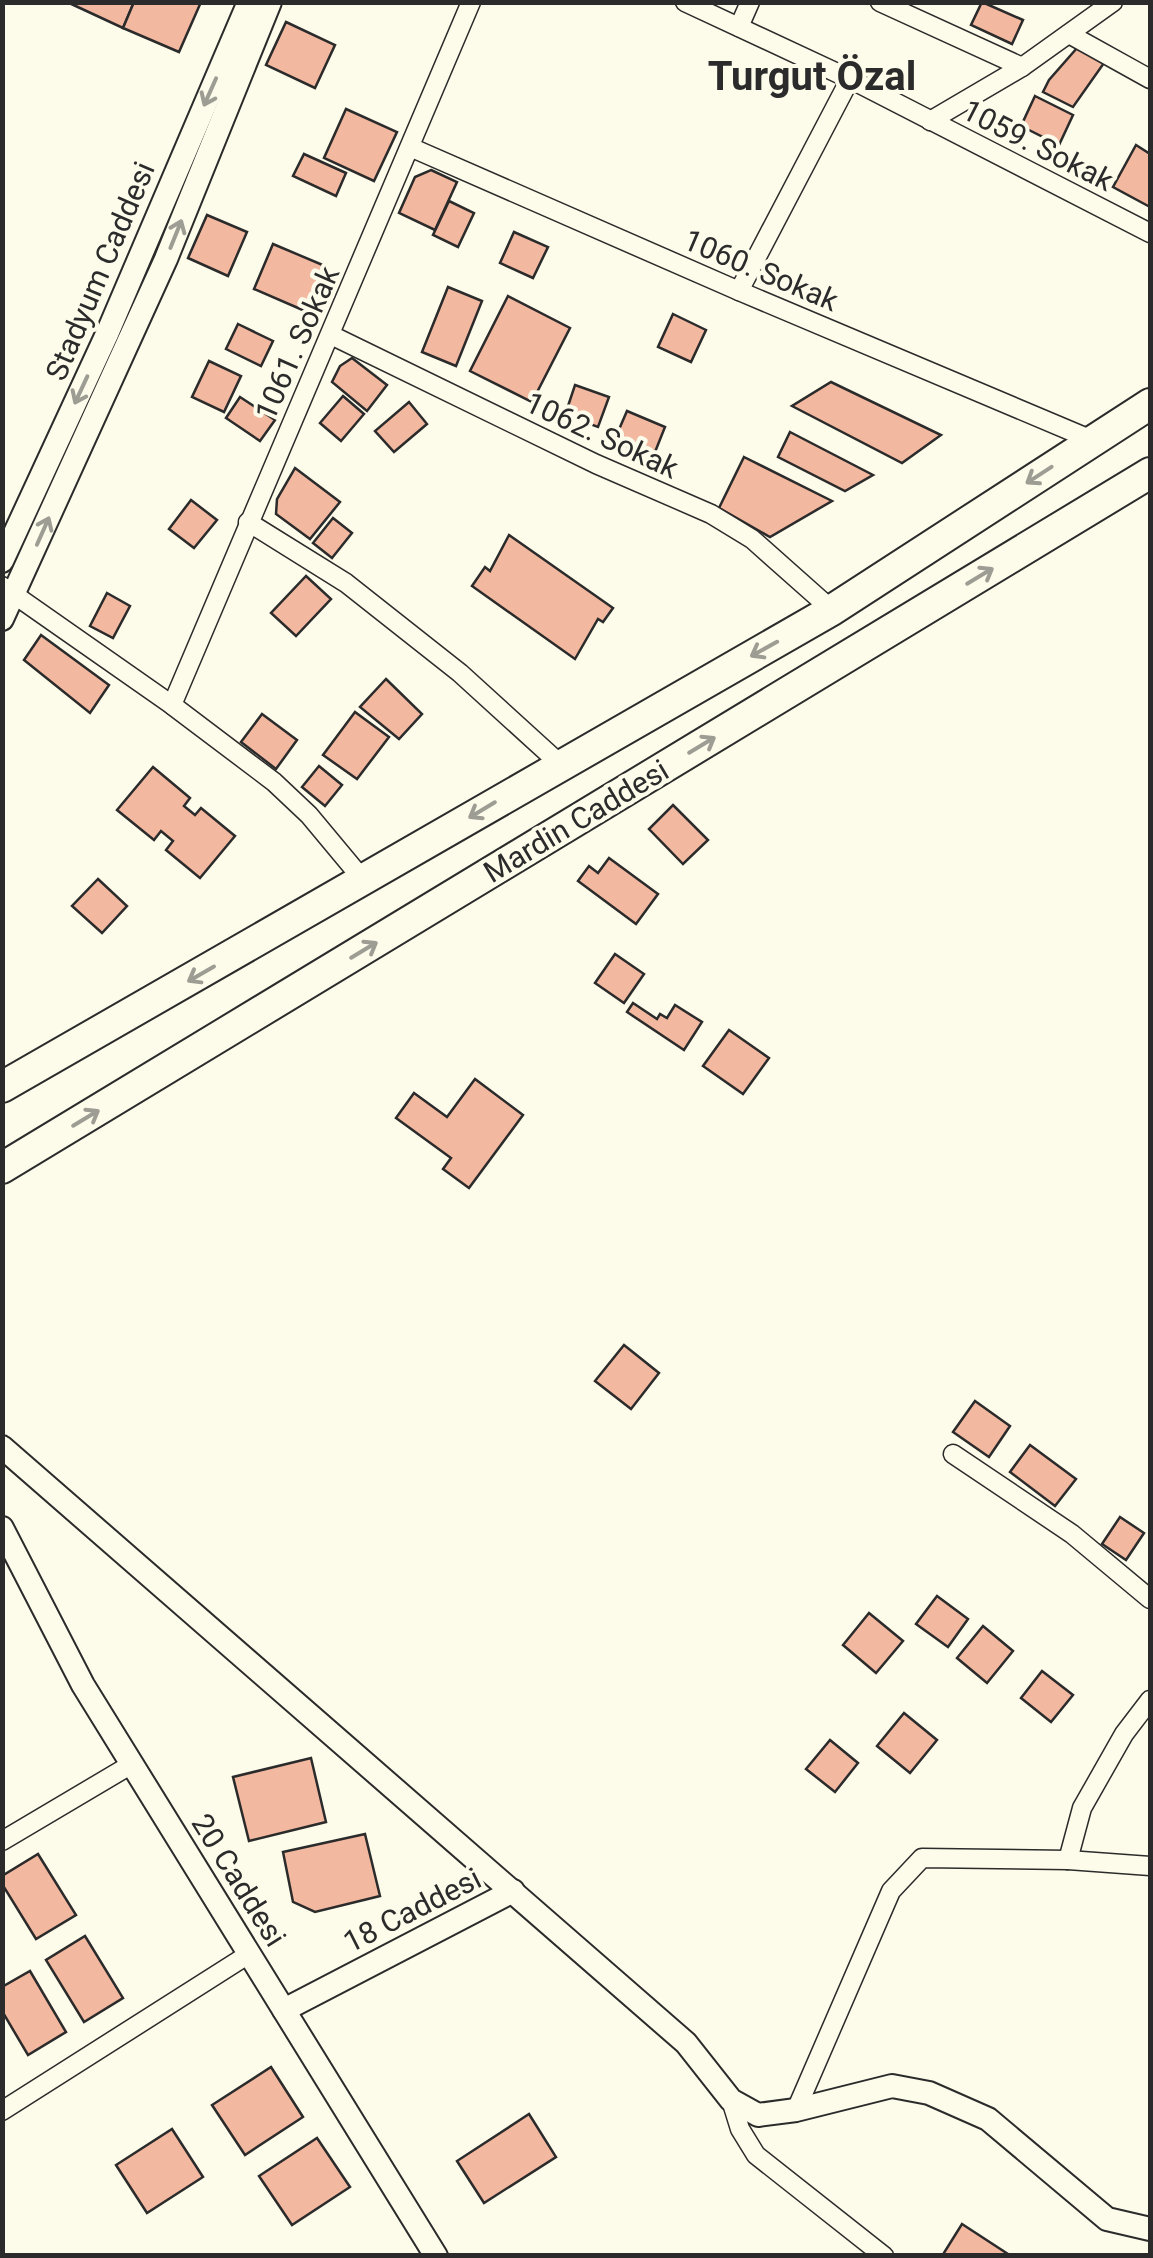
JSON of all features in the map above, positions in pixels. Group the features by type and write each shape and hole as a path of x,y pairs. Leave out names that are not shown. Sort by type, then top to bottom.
{"highway":[{"name":"Mardin Caddesi","path":"2,1087 832,610 1150,404"},
{"name":"Mardin Caddesi","path":"2,1168 1150,473"}],"street":[{"name":"Stadyum Caddesi","path":"2,561 108,334 249,2"},
{"path":"2,620 9,590 166,259 270,2"},
{"name":"1061. Sokak","path":"172,705 472,2"},
{"name":"1059. Sokak","path":"686,2 850,79 1150,233"},
{"path":"739,27 750,2"},
{"path":"880,2 1022,67"},
{"path":"930,121 1022,67 1113,2"},
{"path":"1069,34 1150,78"},
{"path":"739,292 850,79"},
{"name":"1060. Sokak","path":"410,147 739,292 1092,440"},
{"name":"1062. Sokak","path":"331,335 596,464 711,514 752,539 832,610"},
{"path":"248,522 346,583 460,673 560,764"},
{"path":"9,590 274,782 309,815 364,881"},
{"path":"2,1447 686,2043 731,2100 740,2129 756,2154 884,2256"},
{"path":"954,1454 1072,1534 1150,1599"},
{"name":"20 Caddesi","path":"2,1528 83,1685 436,2256"},
{"path":"1068,1860 1082,1808 1124,1734 1150,1700"},
{"path":"2,1841 132,1764"},
{"path":"796,2110 891,1891 922,1858 1068,1860 1150,1866"},
{"name":"18 Caddesi","path":"284,2010 514,1891"},
{"path":"2,2111 249,1954"},
{"path":"731,2100 758,2115 796,2110 892,2086 928,2093 988,2120 1106,2219 1150,2229"}],"building":[{"path":"67,2 134,2 123,28"},
{"path":"134,2 201,2 179,52 123,28"},
{"path":"982,2 1023,20 1012,44 971,25"},
{"path":"286,22 335,45 315,88 266,65"},
{"path":"1077,48 1104,63 1073,107 1043,92"},
{"path":"1035,96 1073,115 1059,145 1021,126"},
{"path":"346,109 397,132 374,181 324,158"},
{"path":"1136,145 1150,154 1150,207 1113,187"},
{"path":"304,154 346,173 336,196 293,176"},
{"path":"431,170 457,182 435,230 399,213 415,177"},
{"path":"449,201 474,213 458,247 433,235"},
{"path":"207,215 247,232 228,276 188,258"},
{"path":"514,232 548,247 533,278 500,263"},
{"path":"273,244 325,266 305,311 254,289"},
{"path":"448,287 482,301 456,366 422,352"},
{"path":"508,296 570,328 532,402 470,371"},
{"path":"673,314 706,330 691,362 658,347"},
{"path":"238,324 273,341 261,366 226,349"},
{"path":"352,358 387,385 367,411 332,382 340,366"},
{"path":"209,361 241,376 224,412 192,397"},
{"path":"831,382 941,435 902,463 792,406"},
{"path":"575,385 609,397 598,427 565,415"},
{"path":"343,396 364,414 341,441 320,423"},
{"path":"240,397 275,420 260,441 226,418"},
{"path":"409,402 427,424 394,452 375,431"},
{"path":"627,411 665,427 653,457 614,441"},
{"path":"790,432 873,475 845,491 778,457"},
{"path":"744,457 832,501 770,537 719,508"},
{"path":"295,468 340,502 310,539 276,514 277,499"},
{"path":"191,500 217,520 194,548 169,529"},
{"path":"333,518 352,533 332,558 313,543"},
{"path":"509,535 613,608 603,622 598,619 575,659 472,586 485,567 490,571"},
{"path":"306,576 331,599 296,636 271,613"},
{"path":"107,593 130,606 113,638 90,626"},
{"path":"41,635 109,685 90,713 24,660"},
{"path":"386,679 422,714 399,739 360,707"},
{"path":"355,712 389,737 357,779 323,755"},
{"path":"262,714 297,740 276,769 241,742"},
{"path":"319,766 342,785 325,806 302,787"},
{"path":"153,767 190,798 184,806 195,815 201,808 235,836 200,878 166,850 173,841 161,831 154,840 117,810"},
{"path":"673,805 708,840 683,864 649,829"},
{"path":"609,858 658,894 636,924 578,881 589,866 598,873"},
{"path":"98,879 127,906 102,933 72,906"},
{"path":"615,954 644,974 624,1003 595,983"},
{"path":"633,1003 657,1019 660,1014 667,1018 675,1005 702,1022 684,1050 627,1012"},
{"path":"729,1030 769,1058 743,1094 703,1066"},
{"path":"475,1079 523,1115 469,1188 443,1169 451,1158 396,1118 414,1093 447,1117"},
{"path":"624,1345 659,1373 631,1409 595,1381"},
{"path":"975,1401 1010,1426 989,1457 953,1432"},
{"path":"1030,1445 1076,1479 1055,1506 1010,1472"},
{"path":"1120,1517 1144,1533 1126,1560 1102,1544"},
{"path":"937,1596 968,1619 948,1647 916,1624"},
{"path":"869,1613 903,1641 876,1673 843,1645"},
{"path":"983,1626 1013,1651 987,1683 957,1658"},
{"path":"1042,1671 1073,1695 1051,1722 1021,1698"},
{"path":"904,1713 937,1740 910,1773 877,1746"},
{"path":"830,1740 858,1763 835,1792 806,1769"},
{"path":"311,1758 326,1822 249,1841 233,1777"},
{"path":"365,1834 380,1896 315,1912 293,1902 283,1852"},
{"path":"38,1854 76,1915 36,1939 2,1884 2,1876"},
{"path":"85,1936 123,1998 84,2022 46,1960"},
{"path":"30,1971 66,2032 28,2055 2,2011 2,1987"},
{"path":"271,2067 303,2117 245,2155 212,2105"},
{"path":"529,2114 556,2157 484,2203 457,2161"},
{"path":"172,2129 203,2177 147,2213 116,2165"},
{"path":"317,2138 350,2187 292,2225 259,2176"},
{"path":"962,2224 1011,2256 942,2256"}],"district":[{"name":"Turgut Özal","path":"812,76"}]}
